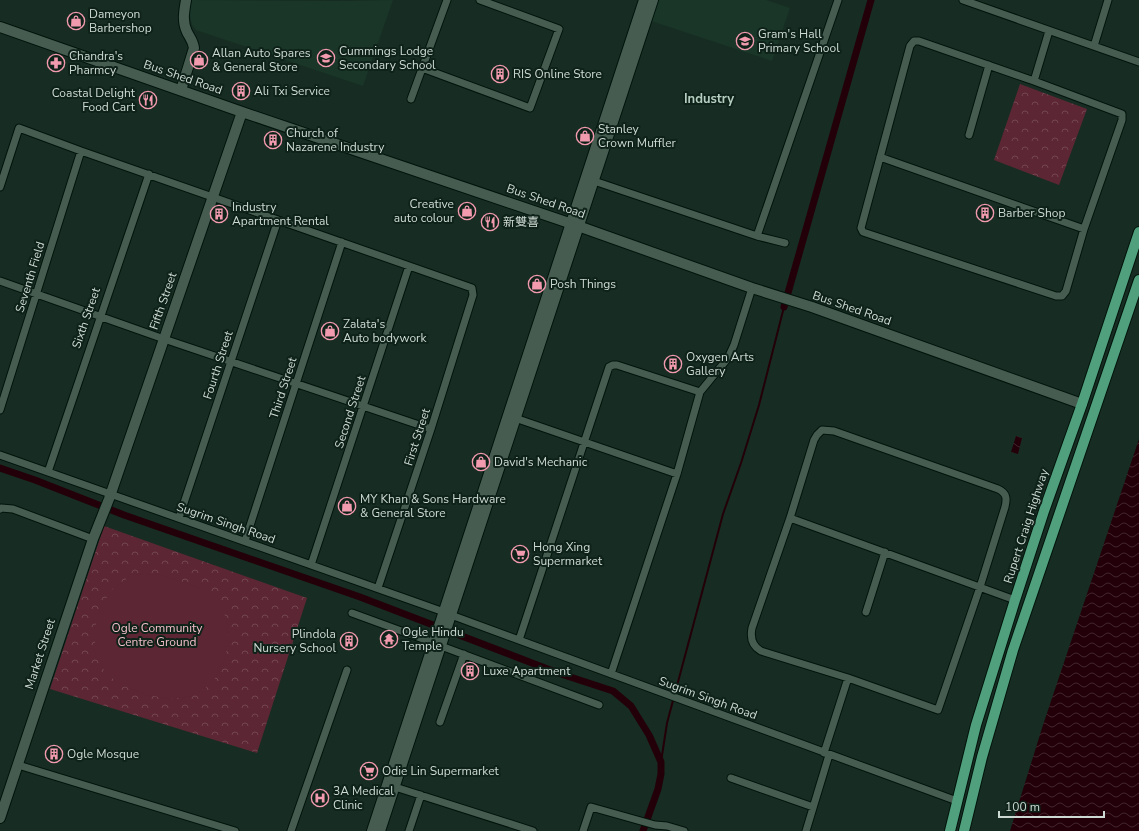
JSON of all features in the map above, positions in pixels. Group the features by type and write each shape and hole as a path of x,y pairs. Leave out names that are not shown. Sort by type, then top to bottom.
{"main road":[{"name":"Rupert Craig Highway","path":"950,831 976,725 1015,600 1139,232"},
{"path":"964,831 982,758 1013,650 1139,280"}],"street":[{"path":"181,90 194,48 193,41 184,25 186,0"},
{"path":"411,99 447,0"},
{"path":"422,68 530,108 559,29 480,0"},
{"path":"372,831 515,418 644,0"},
{"path":"448,614 574,225 594,181 653,0"},
{"path":"757,236 838,0"},
{"path":"963,0 1139,62"},
{"path":"1094,46 1108,0"},
{"name":"Bus Shed Road","path":"0,27 242,112 795,302 1082,404"},
{"path":"1034,81 1049,31"},
{"path":"914,41 919,41 1034,81 1122,114 1122,120 1084,229 1066,291 1062,296 1056,296 863,232 861,228 910,46 914,41"},
{"path":"968,135 989,65"},
{"name":"Fifth Street","path":"110,497 242,112"},
{"path":"0,187 19,128 410,266"},
{"name":"Seventh Field","path":"0,410 82,151"},
{"path":"880,157 1084,229"},
{"name":"Sixth Street","path":"48,472 149,174"},
{"path":"594,181 757,236 785,243"},
{"name":"Fourth Street","path":"179,518 278,220"},
{"name":"Third Street","path":"245,541 342,242"},
{"name":"First Street","path":"378,588 431,429 473,295 472,288 410,266"},
{"name":"Second Street","path":"311,565 410,266"},
{"path":"0,281 164,339 431,429"},
{"path":"611,674 677,474 700,392 728,358 734,345 752,288"},
{"path":"519,640 607,369 610,366 617,365 700,392"},
{"path":"515,418 677,474"},
{"path":"822,430 834,431 1004,492 1006,502 980,587 938,710 848,678 761,651 753,645 751,634 752,628 790,518 814,440 822,430"},
{"name":"Sugrim Singh Road","path":"0,455 48,472 110,497 179,518 378,588 957,801"},
{"name":"Market Street","path":"0,818 54,651 102,514 110,497"},
{"path":"0,509 13,509 93,539"},
{"path":"790,518 1015,600"},
{"path":"866,612 886,552"},
{"path":"352,613 438,643 599,705"},
{"path":"380,831 395,787 438,643"},
{"path":"440,722 464,654"},
{"path":"291,831 347,670"},
{"path":"806,831 848,678"},
{"path":"18,765 235,831"},
{"path":"731,778 813,807"},
{"path":"395,787 533,831"},
{"path":"409,831 421,795"},
{"path":"583,831 591,807 655,825 667,826 684,831"}],"shaded area":[{"name":"Cummings Lodge Secondary School","path":"192,0 393,0 363,86 196,30 192,25 190,16 190,6"},
{"name":"Gram's Hall Primary School","path":"658,0 766,0 790,8 772,61 651,21"}],"green space":[{"path":"1020,84 1087,109 1059,185 994,160"},
{"name":"Ogle Community Centre Ground","path":"104,526 307,598 257,753 50,689"},
{"path":"158,574 201,589 218,601 226,618 229,641 224,660 212,684 192,696 169,699 145,694 121,685 105,672 95,653 95,628 101,606 114,587 133,575"}],"water":[{"path":"1016,436 1022,438 1018,454 1011,452"},
{"path":"1139,439 1139,831 1010,831 1043,725"}],"waterway":[{"path":"784,307 871,0"},
{"path":"661,762 667,723 723,514 759,405 784,307"},
{"path":"0,468 124,515 360,597 558,673 613,691 631,706 649,735 661,762 661,774 658,789 643,831"}],"place":[{"name":"Dameyon Barbershop","path":"76,21"},
{"name":"Gram's Hall Primary School","path":"745,41"},
{"name":"Cummings Lodge Secondary School","path":"326,58"},
{"name":"Allan Auto Spares & General Store","path":"199,60"},
{"name":"Chandra's Pharmcy","path":"56,63"},
{"name":"RIS Online Store","path":"500,74"},
{"name":"Ali Txi Service","path":"241,91"},
{"name":"Coastal Delight Food Cart","path":"148,100"},
{"name":"Stanley Crown Muffler","path":"585,136"},
{"name":"Church of Nazarene Industry","path":"273,140"},
{"name":"Creative auto colour","path":"467,211"},
{"name":"Barber Shop","path":"985,213"},
{"name":"Industry Apartment Rental","path":"219,214"},
{"name":"新雙喜","path":"490,222"},
{"name":"Posh Things","path":"537,284"},
{"name":"Zalata's Auto bodywork","path":"330,331"},
{"name":"Oxygen Arts Gallery","path":"673,364"},
{"name":"David's Mechanic","path":"481,462"},
{"name":"MY Khan & Sons Hardware & General Store","path":"347,506"},
{"name":"Hong Xing Supermarket","path":"520,554"},
{"name":"Ogle Hindu Temple","path":"389,639"},
{"name":"Plindola Nursery School","path":"349,641"},
{"name":"Luxe Apartment","path":"470,671"},
{"name":"Ogle Mosque","path":"54,754"},
{"name":"Odie Lin Supermarket","path":"369,771"},
{"name":"3A Medical Clinic","path":"320,798"}],"district":[{"name":"Industry","path":"709,98"}]}
